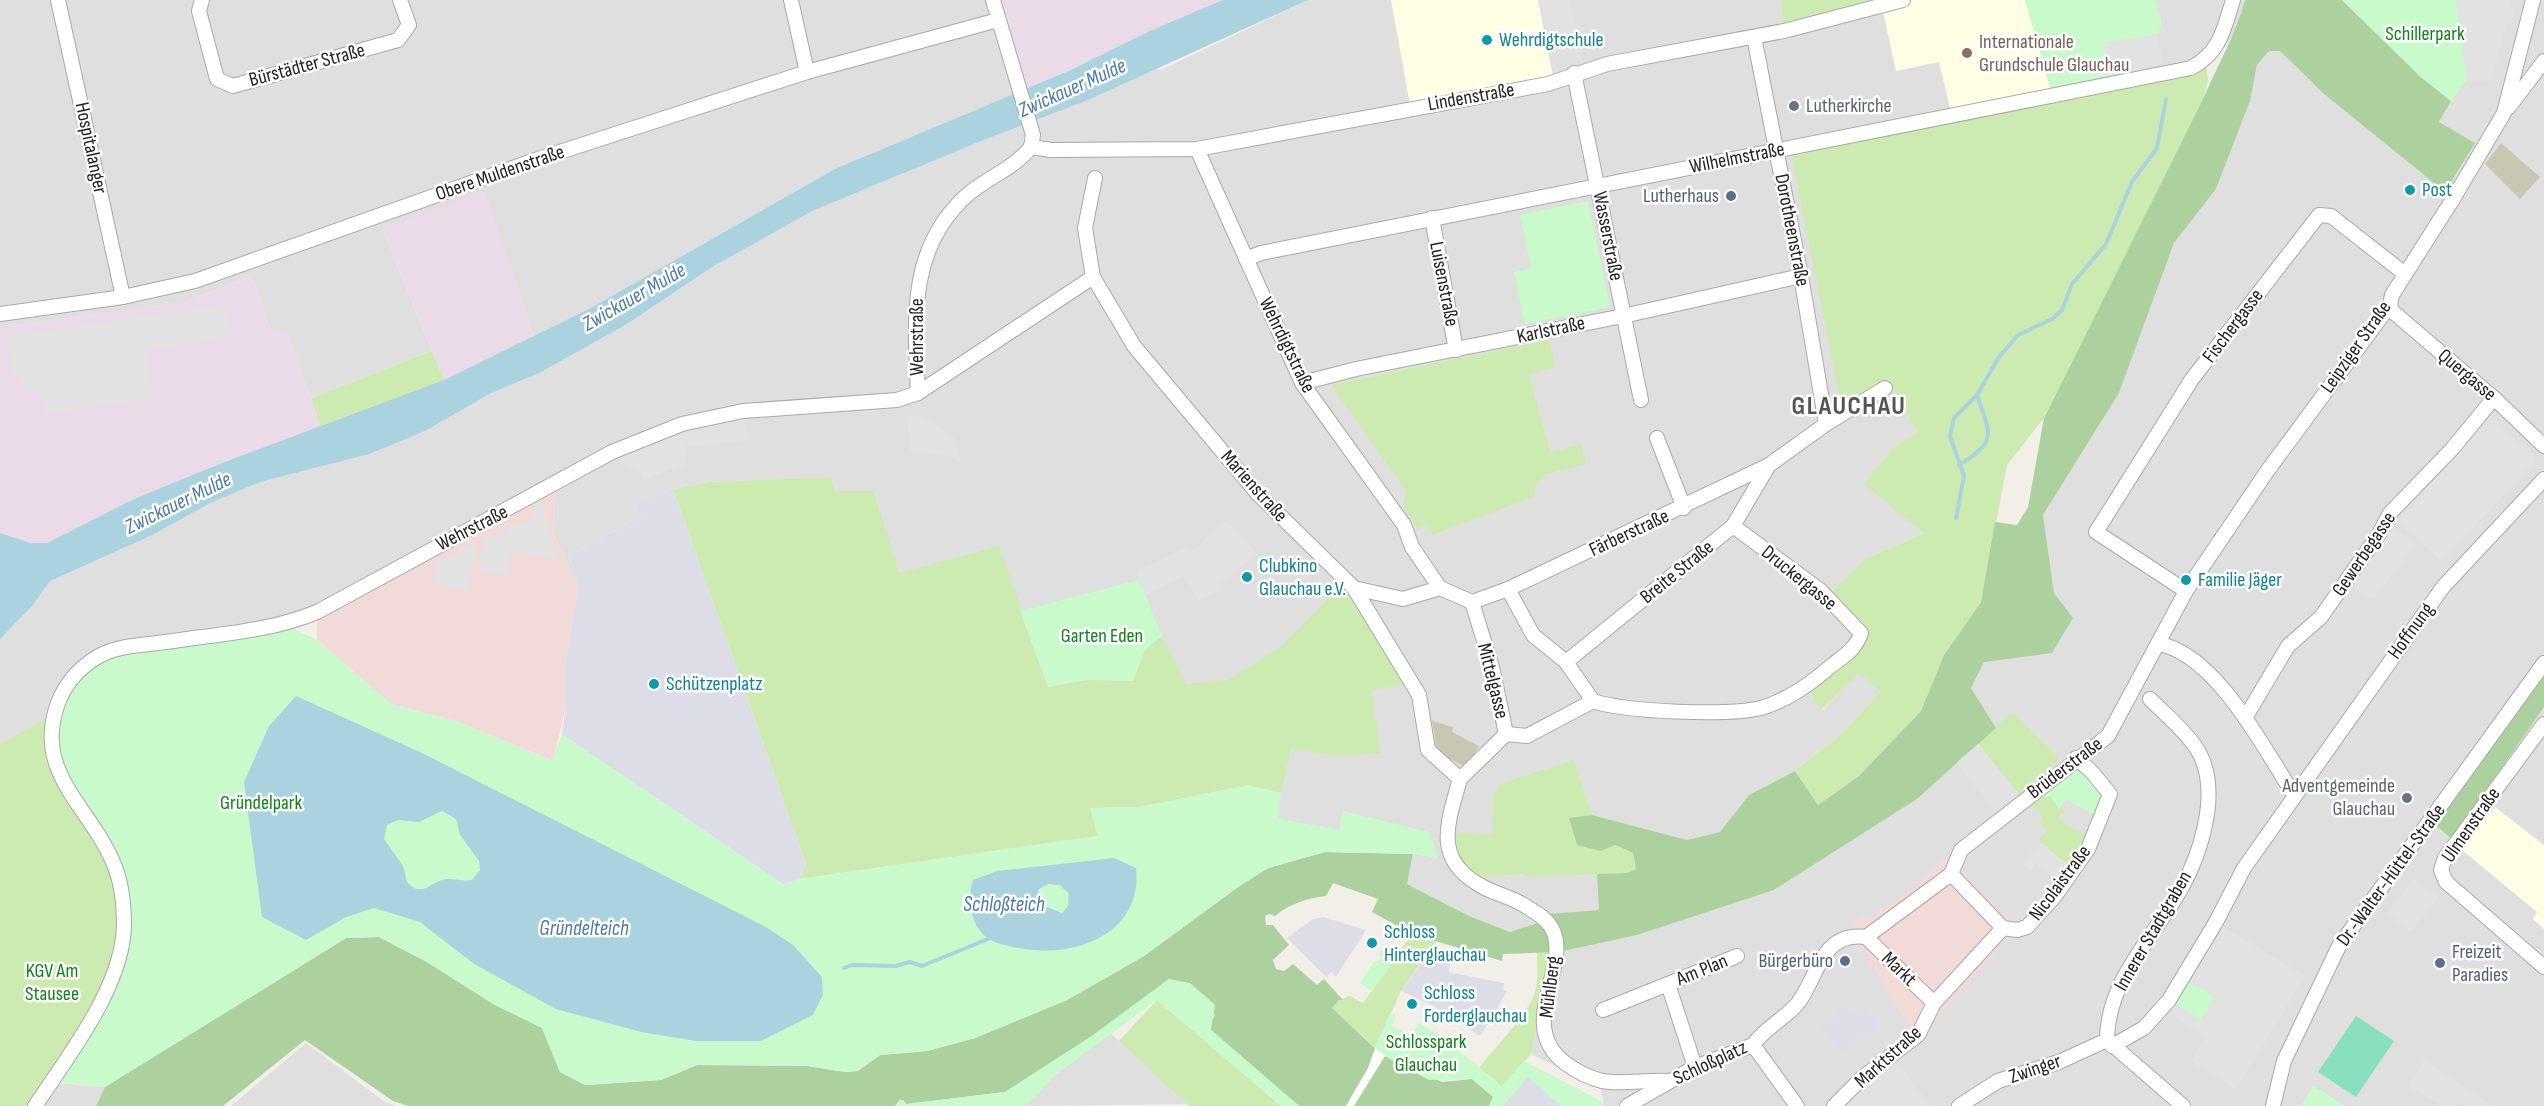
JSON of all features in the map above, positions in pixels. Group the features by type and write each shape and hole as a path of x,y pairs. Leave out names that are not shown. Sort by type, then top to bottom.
{"street":[{"name":"Hospitalanger","path":"58,0 123,297"},
{"name":"Bürstädter Straße","path":"202,0 198,11 217,79 233,86 398,40 409,25 400,0"},
{"path":"791,0 807,72"},
{"path":"993,0 1032,141"},
{"name":"Lindenstraße","path":"1032,141 1051,150 1197,149 1548,84 1574,73 1607,64 1754,37 1903,0"},
{"name":"Wilhelmstraße","path":"1246,259 1262,253 1432,218 2191,68 2206,60 2219,44 2233,0"},
{"name":"Leipziger Straße","path":"2159,644 2186,591 2268,470 2390,305 2390,299 2504,113 2533,0"},
{"name":"Obere Muldenstraße","path":"0,314 123,297 195,281 538,159 807,72 998,20"},
{"name":"Dorotheenstraße","path":"1754,37 1801,276 1826,424"},
{"path":"2504,113 2544,61"},
{"name":"Wasserstraße","path":"1574,73 1641,400"},
{"name":"Wehrstraße","path":"918,393 916,297 928,250 964,198 1032,141"},
{"name":"Wehrdigtstraße","path":"1197,149 1302,383 1404,525 1412,547 1440,588"},
{"name":"Marienstraße","path":"1095,178 1085,228 1092,277 1134,346 1250,485 1354,588 1419,695 1428,750 1460,778"},
{"name":"Fischergasse","path":"2186,591 2096,532 2192,379 2316,217 2323,214 2331,216 2405,274"},
{"name":"Luisenstraße","path":"1432,218 1456,350"},
{"name":"Karlstraße","path":"1302,383 1356,369 1623,316 1801,276"},
{"name":"Wehrstraße","path":"35,1106 111,982 122,949 123,898 114,865 59,775 51,746 55,712 68,683 78,672 101,655 118,648 286,624 316,612 612,452 682,424 743,411 897,400 918,393 1092,277"},
{"name":"Quergasse","path":"2390,305 2392,311 2494,398 2544,446"},
{"name":"Färberstraße","path":"1472,602 1508,589 1684,508 1769,465 1826,424 1885,388"},
{"name":"Gewerbegasse","path":"2245,718 2288,646 2321,617 2379,534 2390,513 2452,449 2494,398"},
{"path":"1657,438 1684,508"},
{"name":"Breite Straße","path":"1566,662 1733,526 1769,465"},
{"name":"Hoffnung","path":"2109,1043 2144,1028 2169,1000 2216,922 2244,868 2443,586 2544,479"},
{"name":"Druckergasse","path":"1593,701 1622,708 1724,712 1761,708 1803,690 1857,645 1861,633 1821,591 1733,526"},
{"path":"1354,588 1402,599 1440,588 1472,602"},
{"path":"1506,734 1527,736 1593,701 1566,662 1533,635 1508,589"},
{"name":"Mittelgasse","path":"1460,778 1506,734 1492,667 1472,602"},
{"path":"2159,644 2184,655 2210,675 2229,694 2294,795"},
{"name":"Brüderstraße","path":"1951,874 1961,850 2076,758 2108,736 2159,644"},
{"name":"Dr.-Walter-Hüttel-Straße","path":"2273,1106 2284,1062 2339,946 2544,663"},
{"name":"Innerer Stadtgraben","path":"2109,1043 2107,1021 2123,978 2175,900 2193,862 2207,821 2208,781 2204,764 2195,746 2150,699"},
{"name":"Ulmenstraße","path":"2544,724 2445,858 2441,870 2446,882 2544,967"},
{"name":"Nicolaistraße","path":"2003,928 2017,930 2027,927 2055,896 2088,849 2109,794 2091,771 2076,758"},
{"name":"Mühlberg","path":"1460,778 1446,830 1450,853 1470,880 1518,901 1543,918 1555,934 1556,952 1544,1016 1545,1039 1553,1054 1574,1069 1599,1080 1620,1084 1646,1079 1670,1082"},
{"path":"1934,1003 2003,928 1951,874"},
{"name":"Markt","path":"1934,1003 1866,937 1951,874"},
{"name":"Schloßplatz","path":"1627,1106 1695,1068 1753,1044 1758,1036 1789,1012 1809,986 1822,955 1848,938 1866,937"},
{"name":"Am Plan","path":"1603,1010 1737,956"},
{"name":"Am Plan","path":"1668,984 1695,1068"},
{"name":"Marktstraße","path":"1834,1106 1863,1077 1918,1035 1934,1003"},
{"path":"2109,1043 2183,1106"},
{"name":"Zwinger","path":"1959,1106 1998,1081 2109,1043"},
{"path":"1753,1044 1797,1106"}],"shaded area":[{"path":"0,0 993,0 1161,70 1308,0 1781,0 1784,30 1903,0 2245,0 2237,29 2224,48 2206,60 1842,403 1888,379 1917,432 1893,448 1924,533 1865,559 1832,591 1864,625 1867,632 1861,651 1809,692 1822,710 1859,672 1880,692 1842,733 1795,771 1749,795 1720,832 1687,840 1592,815 1569,818 1601,851 1599,910 1546,914 1541,922 1510,932 1469,916 1407,884 1413,854 1438,858 1343,811 1339,830 1278,819 1048,687 1020,611 898,573 874,491 835,491 831,477 709,482 673,489 633,502 641,516 570,555 578,588 555,536 554,486 317,612 55,713 0,744 0,533 30,543 227,461 444,380 476,362 382,228 432,351 311,398 288,334 270,328 252,276 185,302 0,327"},
{"path":"993,0 1223,0 1019,93"},
{"path":"1391,0 1538,0 1553,76 1410,105"},
{"path":"1540,0 1570,0 1580,52 1551,57"},
{"name":"Internationale Grundschule Glauchau","path":"1903,0 2025,0 2052,94 1952,116 1939,62 1896,71 1882,7"},
{"path":"2342,0 2544,0 2544,1106 1604,1106 1601,1089 1531,1054 1552,952 1637,935 1774,890 1917,799 1996,728 1971,688 1984,661 2052,653 2073,618 2054,593 2043,515 2119,393 2174,243 2216,189 2250,101 2257,65 2269,51 2280,50 2323,93 2439,121 2451,101"},
{"path":"2456,0 2510,0 2514,13 2512,23 2507,25 2490,82 2467,80"},
{"path":"2157,34 2163,64 2110,75 2104,43"},
{"path":"2501,143 2540,177 2520,199 2485,164"},
{"path":"485,191 534,334 444,380 382,228"},
{"path":"252,276 270,328 288,333 321,427 227,461 134,499 47,543 30,543 0,533 0,327 185,302"},
{"path":"223,305 232,333 205,342 147,350 152,398 45,414 40,393 28,392 11,371 8,337"},
{"path":"743,411 749,441 686,446 684,466 644,478 612,452"},
{"path":"920,414 953,436 961,461 944,455 910,451 907,418"},
{"path":"2491,417 2532,454 2535,461 2442,562 2397,521"},
{"path":"554,485 555,536 578,588 566,662 566,706 553,761 459,722 391,704 317,640 317,612"},
{"name":"Schützenplatz","path":"673,489 806,864 799,879 783,884 562,734 566,706 566,662 578,588 570,555 641,516 633,502"},
{"path":"543,501 556,558 511,552 508,575 479,571 483,541 491,535 506,538 505,527 534,520 532,506"},
{"path":"1226,520 1258,553 1220,584 1221,590 1198,600 1184,576 1145,595 1136,571 1187,547 1192,552"},
{"path":"2392,525 2416,545 2372,600 2352,584"},
{"path":"477,543 469,590 433,584 436,563"},
{"path":"1432,721 1453,727 1452,732 1479,746 1467,768 1437,752"},
{"path":"1978,744 2019,794 1997,813 1956,763"},
{"path":"2495,807 2544,845 2544,929 2533,919 2537,912 2462,850"},
{"path":"2041,843 2067,864 2055,880 2036,864 2030,871 2022,864"},
{"path":"1946,857 2018,927 1933,1022 1918,1035 1912,1031 1857,942 1858,936 1853,925 1864,916 1868,920 1911,890"},
{"path":"2414,878 2439,897 2411,932 2387,913"},
{"path":"1324,917 1366,930 1336,977 1332,972 1327,975 1328,979 1287,938 1313,919"},
{"path":"2216,922 2305,976 2236,1090 2191,1061 2205,1038 2162,1008 2169,1000 2201,1020 2215,997 2183,977"},
{"path":"1429,953 1451,962 1448,972 1504,983 1503,990 1507,992 1480,1036 1432,1005 1401,991"},
{"path":"1844,1007 1852,1012 1864,1007 1879,1025 1844,1052 1820,1027 1838,1015 1837,1011"},
{"path":"1110,1033 1191,1104 1026,1106 1055,1075"},
{"path":"306,1043 385,1102 396,1106 231,1106"},
{"path":"2424,1060 2492,1106 2464,1106 2455,1102 2454,1106 2441,1106 2408,1086"},
{"path":"1897,1062 1931,1106 1845,1106 1869,1084"},
{"path":"1528,1077 1530,1079 1561,1106 1503,1106"},
{"path":"57,1083 105,1087 96,1106 39,1106"}],"green space":[{"path":"1781,0 1903,0 1784,31"},
{"path":"2025,0 2155,0 2161,26 2157,34 2104,43 2110,75 2051,88"},
{"path":"2245,0 2342,0 2421,77 2451,101 2439,122 2475,143 2445,192 2323,93 2280,51 2269,51 2257,65 2250,101 2216,189 2174,243 2119,393 2043,515 2054,593 2073,618 2052,653 1984,662 1971,688 1996,728 1917,799 1774,890 1637,935 1558,952 1503,954 1502,961 1412,934 1372,912 1378,899 1333,883 1326,896 1299,902 1275,916 1269,914 1265,916 1266,925 1273,925 1289,945 1273,960 1276,969 1284,971 1293,964 1317,985 1324,979 1343,1000 1339,1000 1332,1008 1381,1054 1442,1082 1472,1079 1493,1097 1489,1106 1299,1106 1211,1030 1210,1023 1215,1015 1169,979 1092,1036 1005,1092 906,1104 903,1100 895,1106 408,1106 393,1101 305,1040 223,1106 96,1106 105,1087 346,938 379,937 427,962 495,1005 542,1028 560,1072 585,1085 661,1080 697,1065 808,1066 845,1072 858,1071 880,1055 927,1051 975,1038 1067,1000 1144,956 1238,887 1268,868 1325,852 1413,854 1407,884 1469,916 1510,932 1541,922 1546,914 1599,910 1597,874 1627,873 1636,869 1633,853 1615,845 1601,851 1577,845 1569,818 1592,815 1687,840 1720,832 1749,795 1795,771 1818,805 1859,776 1921,711 1944,655 1981,602 1995,522 2017,525 2028,507 2044,418 2204,97 2232,37"},
{"name":"Schillerpark","path":"2342,0 2456,0 2467,80 2451,101 2421,77"},
{"path":"2206,60 2208,80 2204,97 2044,418 2007,465 1981,602 1944,655 1921,711 1859,776 1818,805 1795,771 1842,733 1880,692 1859,673 1821,710 1809,691 1848,663 1863,645 1866,635 1864,624 1832,591 1865,559 1924,533 1864,484 1893,448 1917,432 1888,379 1841,403 1791,155 1952,116"},
{"path":"1588,201 1610,307 1525,324 1514,272 1531,268 1520,215"},
{"path":"1549,340 1556,368 1529,374 1550,452 1581,444 1586,464 1545,474 1534,488 1536,496 1432,535 1424,525 1417,529 1403,504 1406,491 1331,385"},
{"path":"432,351 444,380 321,427 311,398"},
{"path":"831,477 835,491 874,491 899,573 999,546 1049,687 1088,680 1133,681 1145,650 1162,636 1186,684 1228,680 1278,649 1340,587 1352,599 1407,685 1371,690 1381,753 1343,757 1291,749 1281,793 1248,785 1140,807 1091,808 1098,836 799,879 806,864 673,489 709,482"},
{"name":"Garten Eden","path":"1139,580 1162,636 1145,650 1133,681 1088,680 1048,687 1020,611"},
{"name":"Gründelpark","path":"286,625 317,640 391,704 459,722 552,761 562,734 783,884 799,879 1098,836 1090,808 1140,807 1248,785 1281,793 1278,819 1339,830 1343,811 1429,832 1438,858 1413,854 1325,852 1268,868 1238,887 1144,956 1067,1000 975,1038 927,1051 880,1055 858,1071 845,1072 808,1066 697,1065 661,1080 585,1085 560,1072 542,1028 495,1005 427,962 379,937 346,938 105,1087 52,1081 122,949 114,865 54,761 61,695 101,655"},
{"path":"2544,673 2544,707 2452,839 2433,823"},
{"path":"2012,712 2059,758 2019,794 1978,744"},
{"name":"KGV Am Stausee","path":"55,713 90,823 123,898 111,982 35,1106 0,1106 0,744"},
{"path":"1574,760 1592,815 1569,818 1601,851 1614,845 1633,853 1636,869 1628,873 1528,877 1523,874 1470,878 1453,850 1450,832 1492,835 1493,795 1502,783"},
{"path":"2075,765 2104,792 2096,816 2067,800 2059,809 2050,796 2028,801"},
{"path":"2050,796 2064,811 2058,818 2085,836 2067,864 2038,840 2047,831 2039,822 2043,817 2028,801"},
{"path":"1412,934 1437,940 1401,991 1375,1048 1332,1008 1339,1000 1350,996 1363,1003"},
{"path":"1383,947 1398,956 1372,991 1360,983 1374,961 1379,961 1381,957 1379,954"},
{"path":"1552,952 1531,1054 1493,1097 1472,1079 1528,1007 1537,985 1537,953"},
{"path":"2183,977 2215,997 2201,1020 2169,1000"},
{"path":"1169,979 1190,983 1215,1005 1211,1030 1299,1106 1281,1106 1157,1000 1055,1075 1026,1106 895,1106 900,1099 907,1104 1005,1092 1092,1036"},
{"path":"1157,1000 1281,1106 1189,1106 1119,1041"},
{"name":"Schlosspark Glauchau","path":"1390,1013 1396,1015 1392,1026 1413,1035 1418,1023 1440,1035 1502,1086 1524,1061 1603,1102 1604,1106 1489,1106 1493,1097 1472,1079 1429,1080 1381,1054 1375,1048"},
{"path":"2356,1016 2394,1041 2356,1097 2318,1072"},
{"path":"2314,1086 2345,1106 2301,1106"}],"water":[{"name":"Zwickauer Mulde","path":"1223,0 1308,0 1088,100 981,141 812,211 712,267 627,324 539,373 489,394 427,430 369,454 260,482 212,502 152,535 50,581 32,606 0,639 0,533 30,543 47,543 134,499 227,461 444,380 591,308 835,169 1071,70 1152,30"},
{"name":"Gründelteich","path":"296,696 422,753 766,927 793,945 822,977 823,995 813,1015 761,1041 696,1041 641,1032 556,1009 474,964 420,922 374,908 346,917 306,940 262,917 244,782 269,726","holes":["442,811 456,819 460,835 479,861 480,870 472,880 445,879 416,889 407,882 403,866 384,839 387,825 398,820 419,822"]},
{"name":"Schloßteich","path":"1114,858 1136,868 1135,890 1129,909 1118,924 1103,936 1065,949 1045,951 1024,949 989,939 974,920 970,904 973,880 997,871","holes":["1048,884 1060,885 1069,894 1068,906 1062,913 1040,904 1037,898 1039,889"]}],"pier":[{"path":"1375,1048 1385,1056 1354,1106 1346,1106 1368,1068"}],"waterway":[{"path":"1956,518 1964,476 1950,436 1954,418 1977,395 1999,357 2018,335 2052,319 2062,310 2072,284 2106,244 2132,182 2157,148 2166,99"},
{"path":"1959,465 1981,449 1988,435 1977,395"},
{"path":"844,968 852,965 895,966 910,962 922,966 988,939"}],"place":[{"name":"Wehrdigtschule","path":"1487,40"},
{"name":"Internationale Grundschule Glauchau","path":"1967,53"},
{"name":"Lutherkirche","path":"1794,106"},
{"name":"Post","path":"2410,190"},
{"name":"Lutherhaus","path":"1731,196"},
{"name":"Clubkino Glauchau e.V.","path":"1247,577"},
{"name":"Familie Jäger","path":"2186,580"},
{"name":"Schützenplatz","path":"654,684"},
{"name":"Adventgemeinde Glauchau","path":"2407,798"},
{"name":"Schloss Hinterglauchau","path":"1372,943"},
{"name":"Bürgerbüro","path":"1845,961"},
{"name":"Freizeit Paradies","path":"2440,963"},
{"name":"Schloss Forderglauchau","path":"1412,1004"}],"district":[{"name":"GLAUCHAU","path":"1849,406"}]}
